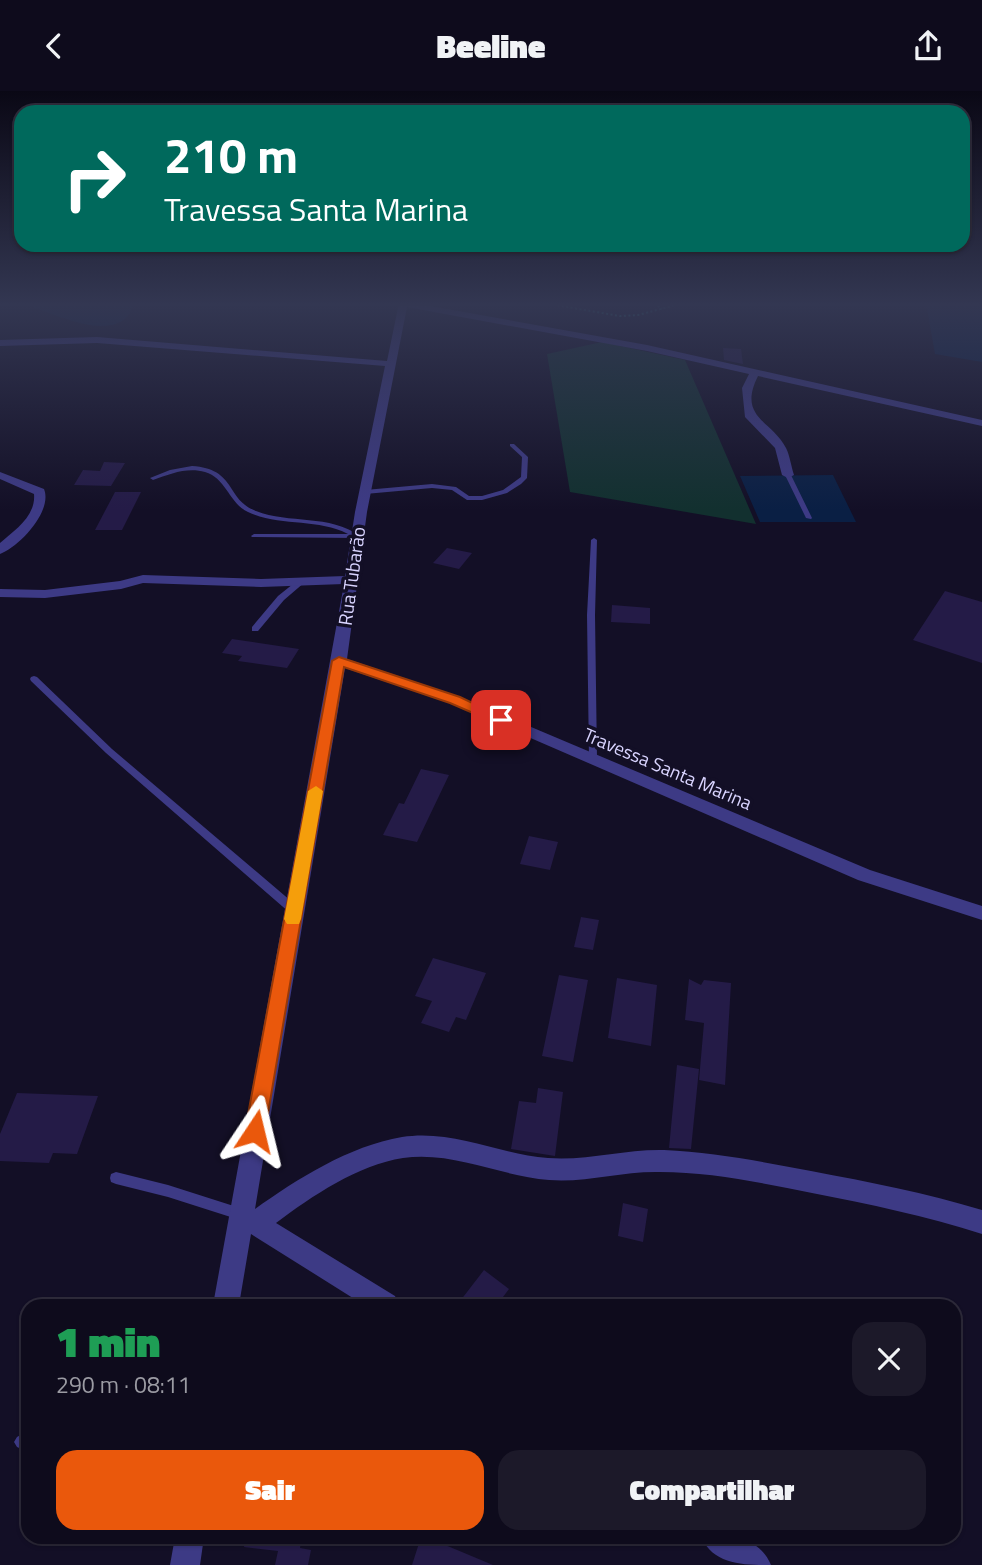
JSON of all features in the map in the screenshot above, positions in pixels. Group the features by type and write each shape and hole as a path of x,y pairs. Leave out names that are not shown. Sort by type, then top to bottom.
{"street":[{"name":"Rua Tubarão","path":"228,1299 248,1218 294,911 339,661 357,536 389,372"},
{"path":"745,372 982,423"},
{"path":"754,374 747,387 750,417 780,447 788,475"},
{"path":"0,475 40,492 42,498 34,518 0,550"},
{"path":"0,593 40,595 121,585 143,579 301,582 351,580"},
{"name":"Travessa Santa Marina","path":"339,661 455,700 864,875 982,913"},
{"path":"248,1218 374,1156 398,1148 420,1145 444,1146 537,1167 563,1170 657,1161 766,1173 909,1201 982,1222"},
{"path":"248,1218 376,1299"},
{"path":"185,1565 189,1544"},
{"path":"726,1544 756,1565"}],"lane":[{"path":"365,492 432,486 454,488 467,498 488,497 517,485 524,478 525,457 512,446"},
{"path":"153,478 174,469 211,471 221,477 239,506 249,511 280,521 332,525 357,536"},
{"path":"788,475 809,518"},
{"path":"254,535 357,536"},
{"path":"593,759 591,615 594,540"},
{"path":"255,629 281,598 301,582"},
{"path":"34,679 109,751 294,911"},
{"path":"116,1178 168,1191 248,1218"}],"green space":[{"path":"550,372 690,372 756,524 570,492"}],"water":[{"path":"833,475 856,522 760,522 740,476"}],"building":[{"path":"104,462 125,463 111,486 74,485 83,470 100,471"},
{"path":"115,492 141,492 122,530 95,530"},
{"path":"447,548 472,553 459,569 433,563"},
{"path":"945,591 982,602 982,663 913,640"},
{"path":"612,605 650,608 650,624 611,622"},
{"path":"232,639 299,649 287,668 238,661 242,656 222,653"},
{"path":"421,769 449,775 417,842 383,835 399,803 404,804"},
{"path":"529,836 558,842 550,870 520,864"},
{"path":"581,917 599,920 593,950 574,947"},
{"path":"433,958 486,973 466,1020 456,1017 449,1032 421,1023 432,1001 415,996"},
{"path":"559,975 588,980 573,1062 542,1056"},
{"path":"617,978 657,985 651,1046 608,1038"},
{"path":"689,979 701,985 704,980 731,983 725,1085 699,1080 704,1023 685,1020"},
{"path":"677,1065 699,1069 691,1149 669,1148"},
{"path":"538,1088 563,1092 555,1156 511,1149 519,1101 536,1103"},
{"path":"17,1093 98,1096 77,1154 53,1153 49,1163 0,1161 0,1134"},
{"path":"623,1203 648,1209 643,1242 618,1236"},
{"path":"484,1270 509,1289 502,1299 462,1299"},
{"path":"244,1544 301,1544 300,1548 311,1550 308,1565 275,1565 278,1551 244,1547"},
{"path":"419,1544 443,1544 493,1565 412,1565"}],"slow traffic":[{"path":"293,919 316,791"}],"route":[{"path":"255,1131 339,661 455,700 501,720"}]}
